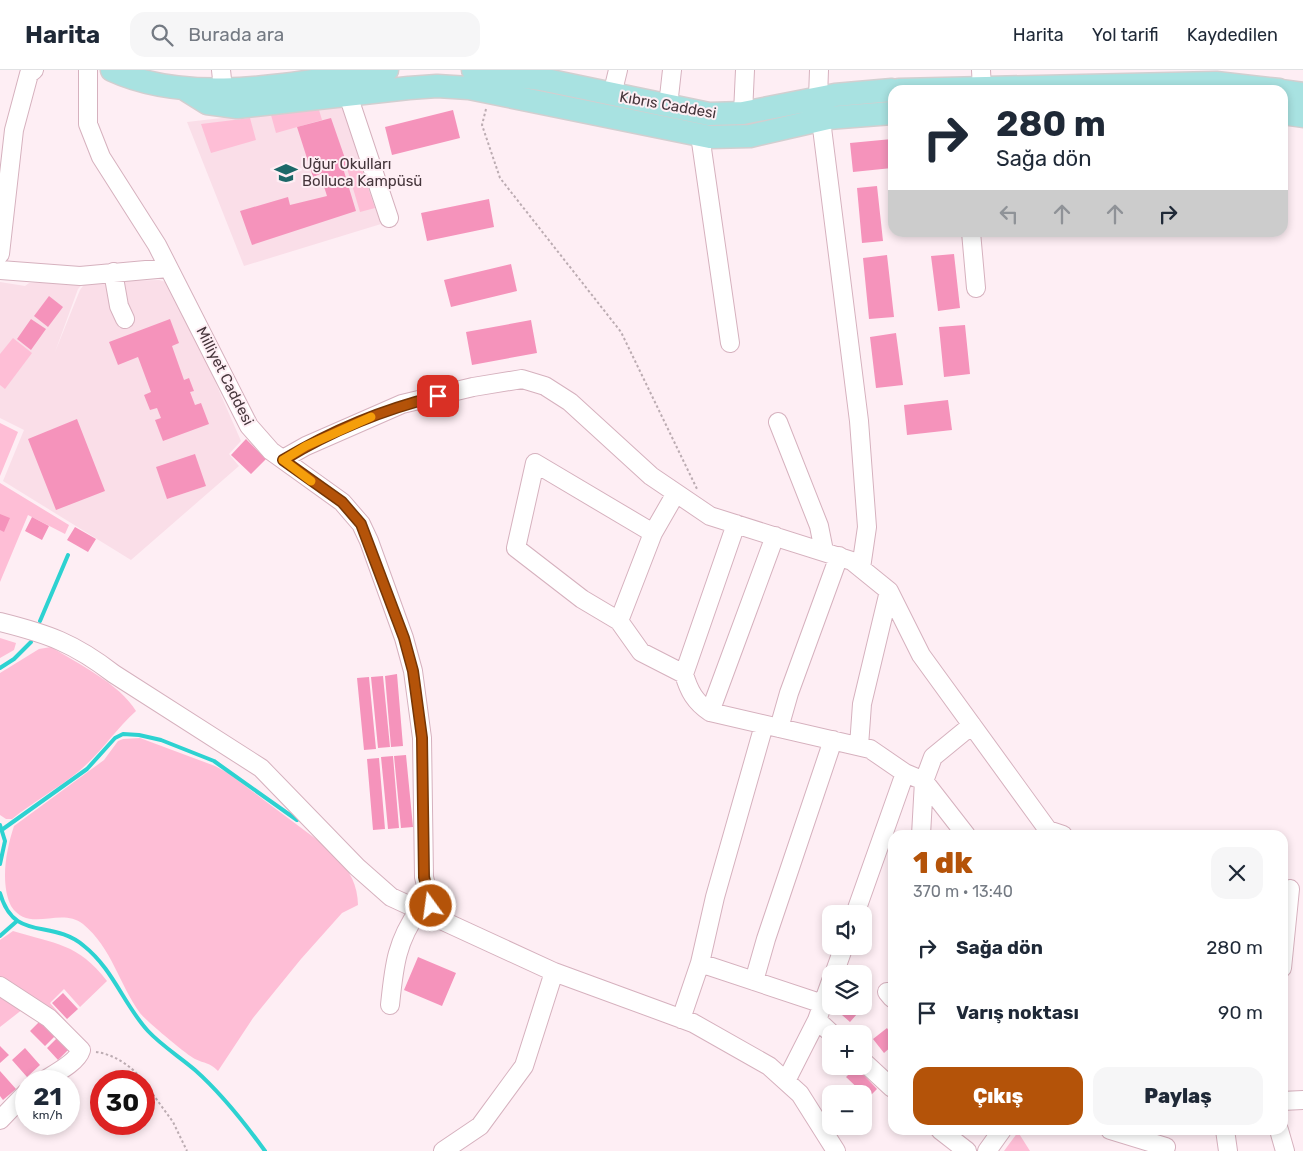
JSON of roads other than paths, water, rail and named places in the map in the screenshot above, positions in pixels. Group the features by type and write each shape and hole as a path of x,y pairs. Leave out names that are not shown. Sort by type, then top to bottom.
{"main road":[{"path":"112,70 145,81 183,88 222,80 288,77 437,86 484,76 700,135 730,138 750,136 819,109 846,116 888,113"},
{"path":"183,88 206,103 222,107 244,106 388,70"},
{"name":"Kıbrıs Caddesi","path":"484,76 541,74 612,94 709,114 819,109 888,91"},
{"path":"936,85 981,79 1200,77 1250,85"},
{"path":"1288,91 1303,94"},
{"path":"1288,113 1303,116"}],"street":[{"path":"0,254 14,130 29,74 34,70"},
{"name":"Milliyet Caddesi","path":"88,70 87,112 93,138 101,157 157,245 198,322 249,426 260,441 283,460 342,502 361,524 404,638 413,671 422,738 424,877 431,906 438,919"},
{"path":"612,94 618,70"},
{"path":"668,106 672,70"},
{"path":"743,113 745,70"},
{"path":"819,70 819,109 859,421 867,528 862,568"},
{"path":"349,80 389,218"},
{"path":"700,135 730,343"},
{"path":"971,237 976,288"},
{"path":"0,270 80,276 168,268"},
{"path":"113,272 120,306 125,319"},
{"path":"283,460 306,446 402,404 473,387 522,379 545,386 570,402 651,476 710,516 852,560 889,591 921,655 1049,830"},
{"path":"681,1019 700,963 715,897 772,726 789,693 831,553 778,422"},
{"path":"654,533 535,463 516,548 582,599 618,621 641,652 684,674"},
{"path":"618,621 654,533 676,493"},
{"path":"736,524 684,674 687,687 697,704 710,712 870,749 905,773 924,781 962,830"},
{"path":"710,712 775,536"},
{"path":"859,746 862,704 889,591"},
{"path":"0,622 60,639 94,659 114,674 261,768 357,867 391,897 554,972 694,1023 769,1066 800,1094 836,1151"},
{"path":"921,830 924,781 932,757 972,725"},
{"path":"754,981 766,939 833,740"},
{"path":"858,905 905,773"},
{"path":"1288,921 1292,889"},
{"path":"390,1005 395,961 406,929 419,910"},
{"path":"700,963 754,981 820,1012 827,1025"},
{"path":"443,1151 480,1126 524,1066 554,972"},
{"path":"0,986 49,1018 81,1050 80,1054 59,1070"},
{"path":"786,1082 822,1006"},
{"path":"872,1069 888,1084"},
{"path":"1288,1101 1303,1100"},
{"path":"0,1120 15,1104"},
{"path":"946,1135 966,1151"},
{"path":"987,1151 998,1135"},
{"path":"1132,1135 1166,1143"},
{"path":"1225,1135 1228,1151"},
{"path":"1280,1135 1285,1151"}],"waterway":[{"path":"40,621 68,555"},
{"path":"0,668 14,659 31,642"},
{"path":"3,829 87,769 115,738 123,734 139,735 161,740 214,761 297,820"},
{"path":"0,825 5,841 0,864"},
{"path":"0,893 6,908 14,918 35,928 59,933 71,938 94,955 111,976 132,1010 148,1031 195,1070 214,1089 241,1119 265,1151"},
{"path":"0,936 17,921"}],"place":[{"name":"Uğur Okulları Bolluca Kampüsü","path":"286,173"}]}
